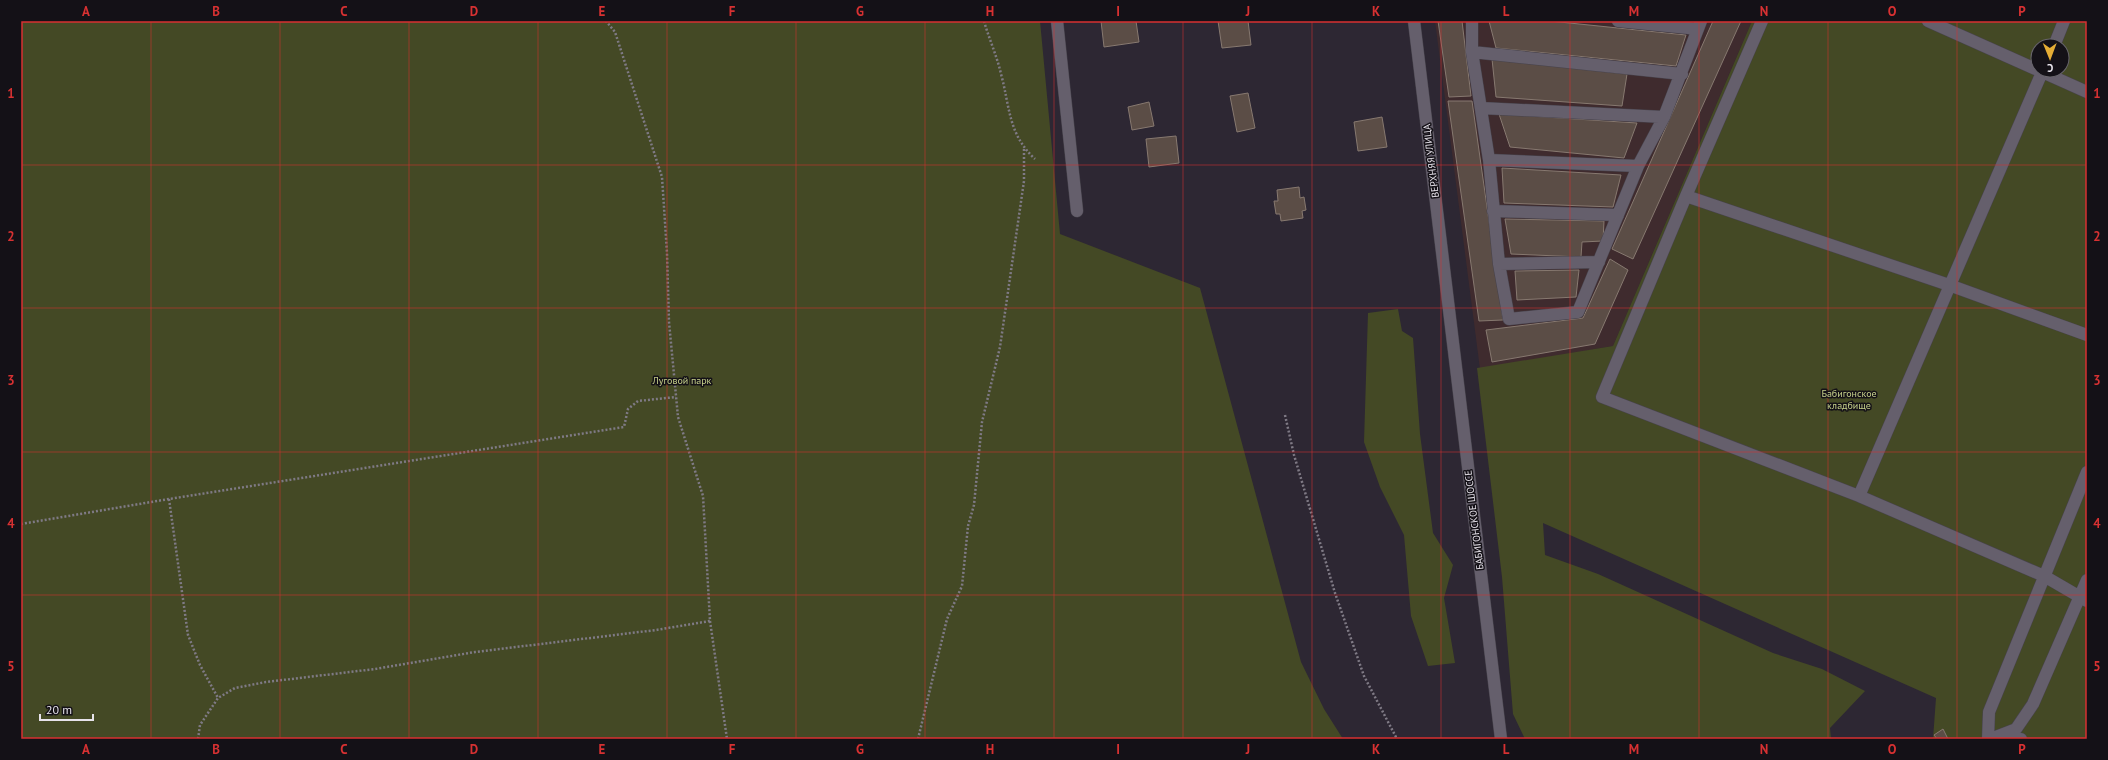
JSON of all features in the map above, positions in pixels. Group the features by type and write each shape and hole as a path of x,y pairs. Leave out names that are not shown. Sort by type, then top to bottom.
{"street":[{"path":"1057,21 1077,211"},
{"name":"ВЕРХНЯЯ УЛИЦА","path":"1414,21 1448,302"},
{"path":"1472,21 1472,52 1489,160 1499,264 1509,319 1578,312 1638,166 1664,117 1682,74 1699,25 1618,21"},
{"path":"1762,21 1686,196 1602,397 1859,496 2044,576 2083,599"},
{"path":"1928,21 2030,65"},
{"path":"2057,38 2064,21"},
{"path":"1472,52 1682,74"},
{"path":"1859,496 1949,285 2040,78"},
{"path":"2058,78 2087,92"},
{"path":"1480,108 1664,117"},
{"path":"1489,160 1638,166"},
{"path":"1686,196 1949,285 2087,335"},
{"path":"1493,211 1618,215"},
{"path":"1499,264 1599,262"},
{"name":"БАБИГОНСКОЕ ШОССЕ","path":"1448,302 1500,739"},
{"path":"2087,472 1990,712 1989,739 2016,729 2033,704 2083,599 2087,580"},
{"path":"2000,739 2021,739"}],"path":[{"path":"606,21 615,32 662,177 667,253 669,322 678,417 703,496 710,621 727,739"},
{"path":"984,21 1001,73 1014,132 1024,149 1035,159"},
{"path":"918,739 947,619 962,586 968,526 974,505 982,422 1000,347 1024,181 1024,149"},
{"path":"21,524 169,498 624,427 628,409 638,401 676,397"},
{"path":"1285,415 1294,454 1335,593 1361,669 1397,739"},
{"path":"169,498 188,635 200,665 218,698"},
{"path":"198,739 200,725 218,698 235,688 266,682 375,669 475,652 656,630 710,621"}],"shaded area":[{"path":"1435,21 1752,21 1613,346 1480,369"}],"green space":[{"name":"Луговой парк","path":"21,21 1040,21 1060,234 1200,288 1301,662 1324,709 1343,739 21,739"},
{"name":"Бабигонское кладбище","path":"1752,21 2087,21 2087,739 1933,739 1936,698 1543,523 1545,555 1598,574 1773,653 1822,669 1865,691 1830,728 1831,739 1525,739 1513,714 1502,577 1477,368 1613,346"},
{"path":"1398,309 1402,331 1413,338 1420,434 1433,533 1453,565 1444,598 1455,663 1428,666 1411,616 1404,535 1380,487 1364,442 1368,313"}],"building":[{"path":"1101,21 1136,21 1139,42 1104,47"},
{"path":"1218,21 1248,21 1251,45 1222,48"},
{"path":"1438,21 1462,21 1471,96 1449,97"},
{"path":"1489,21 1550,21 1686,35 1676,66 1496,48"},
{"path":"1713,21 1741,21 1633,259 1612,249"},
{"path":"1492,59 1627,74 1622,106 1496,97"},
{"path":"1248,93 1255,128 1237,132 1230,96"},
{"path":"1448,101 1472,101 1503,320 1479,321"},
{"path":"1149,102 1154,126 1132,130 1128,107"},
{"path":"1499,114 1637,123 1624,158 1510,147"},
{"path":"1382,117 1387,147 1358,151 1354,122"},
{"path":"1176,136 1179,163 1149,167 1146,139"},
{"path":"1502,168 1621,175 1613,207 1504,203"},
{"path":"1299,187 1300,198 1304,197 1306,210 1302,211 1303,218 1281,221 1280,214 1276,214 1274,201 1278,201 1277,190"},
{"path":"1505,219 1604,221 1603,241 1582,242 1581,257 1511,254"},
{"path":"1610,259 1628,270 1595,344 1492,362 1486,330 1583,318"},
{"path":"1579,270 1576,297 1517,300 1515,271"},
{"path":"1943,729 1948,739 1937,739 1934,735"}]}
